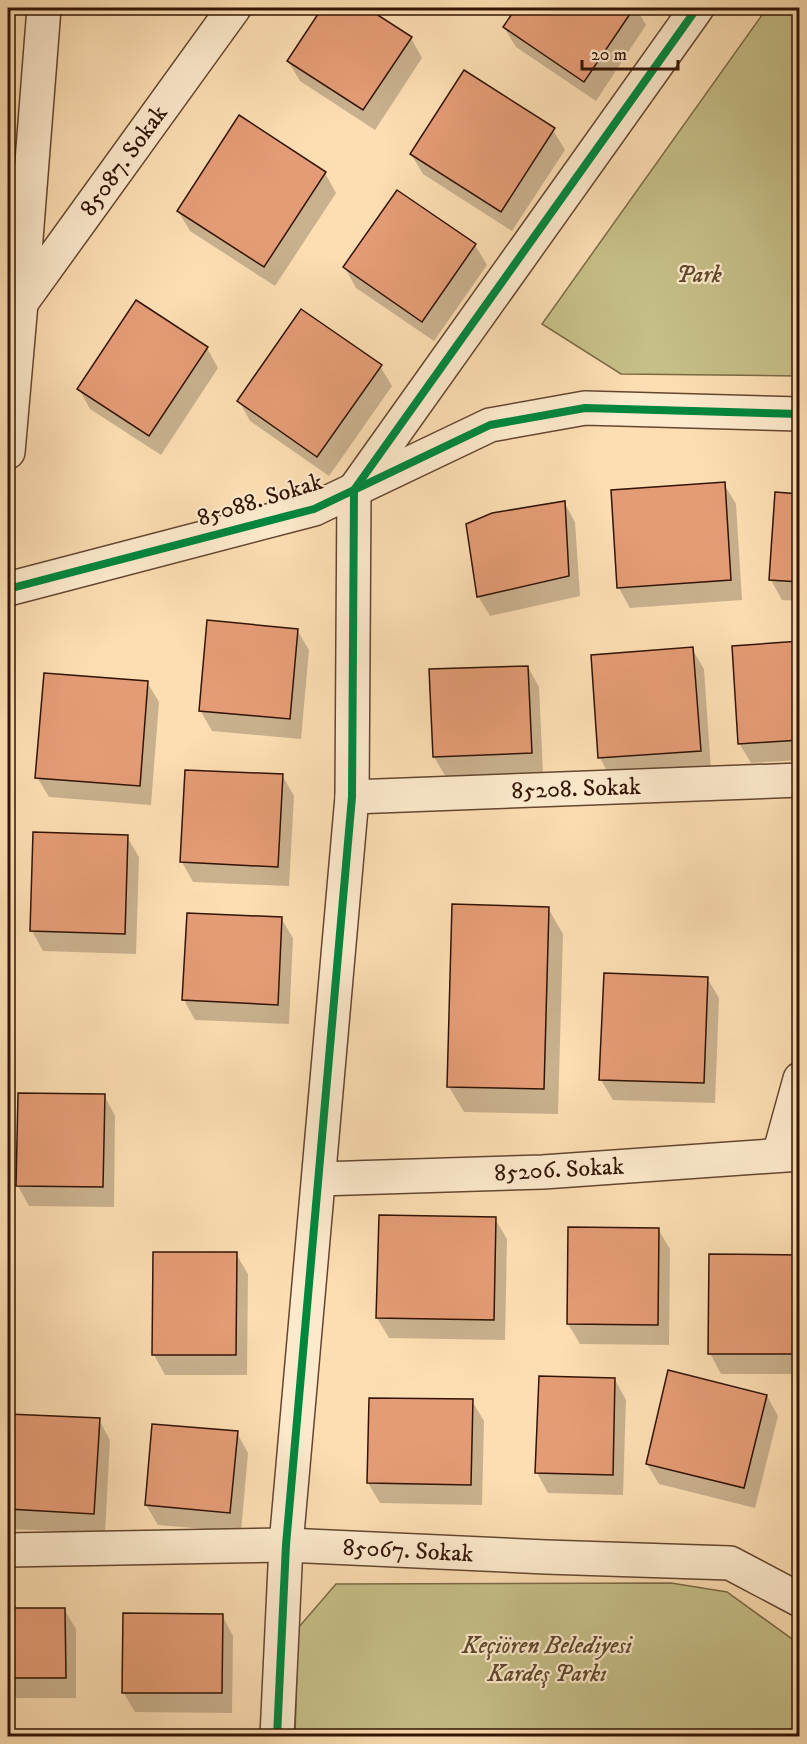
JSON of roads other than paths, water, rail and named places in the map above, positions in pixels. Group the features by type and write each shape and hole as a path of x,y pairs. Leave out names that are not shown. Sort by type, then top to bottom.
{"street":[{"path":"8,452 14,303 44,8"},
{"name":"85087. Sokak","path":"14,303 234,8"},
{"path":"277,1737 286,1545 352,797 354,490 697,8"},
{"name":"85088. Sokak","path":"8,589 314,509 490,425 585,408 800,414"},
{"name":"85208. Sokak","path":"352,797 800,780"},
{"path":"789,1155 800,1079"},
{"name":"85206. Sokak","path":"319,1179 543,1172 789,1155"},
{"name":"85067. Sokak","path":"8,1550 286,1545 730,1563 800,1600"}],"park label":[{"name":"Park","path":"699,275"},
{"name":"Keçiören Belediyesi Kardeş Parkı","path":"547,1660"}]}
